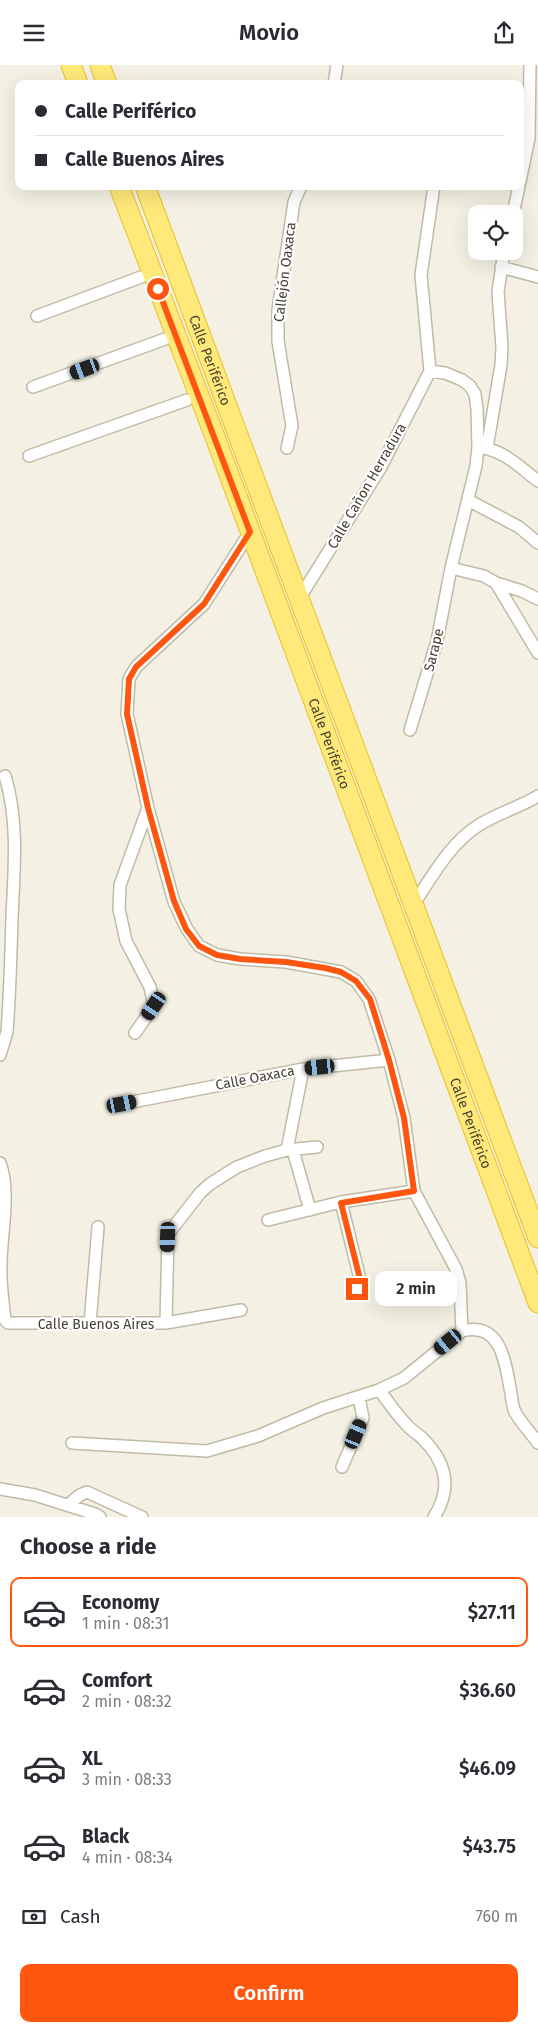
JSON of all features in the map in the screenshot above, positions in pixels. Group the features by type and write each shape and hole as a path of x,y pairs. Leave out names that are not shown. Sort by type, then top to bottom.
{"highway":[{"path":"71,65 77,80"},
{"path":"100,65 105,80"},
{"name":"Calle Periférico","path":"146,190 538,1238"},
{"path":"121,192 120,220 187,401 199,424 206,432 215,437"},
{"name":"Calle Periférico","path":"121,192 215,437 538,1303"}],"street":[{"path":"335,80 337,65"},
{"path":"524,165 530,138 530,65"},
{"name":"Callejón Oaxaca","path":"286,448 292,426 278,341 278,310 294,202 299,190"},
{"path":"433,190 421,275 430,371 445,373 470,386 475,394 483,448"},
{"path":"515,205 518,190"},
{"path":"483,448 501,365 502,347 498,292 502,260"},
{"path":"501,267 538,277"},
{"path":"37,316 141,277"},
{"path":"32,387 165,339"},
{"name":"Calle Cañon Herradura","path":"299,599 381,467 430,371"},
{"path":"29,456 187,401"},
{"path":"483,448 517,462 538,481"},
{"name":"Sarape","path":"410,730 437,641 451,568 483,448"},
{"path":"468,500 519,527 538,543"},
{"path":"250,532 204,604 136,667 129,679 127,714 148,808 174,901 186,929 199,946 217,955 240,959 286,962 341,972 356,981 370,999 389,1060 404,1118 414,1191 456,1269 460,1283 462,1331"},
{"path":"451,568 484,576 496,583 522,591 538,599"},
{"path":"496,583 538,653"},
{"path":"0,1055 7,1032 14,872 13,813 10,792 5,777"},
{"path":"413,905 457,843 467,833 481,823 538,796"},
{"path":"136,1033 154,1006 150,987 126,941 119,909 120,885 148,808"},
{"name":"Calle Oaxaca","path":"122,1104 303,1069 389,1060"},
{"path":"303,1069 290,1150 310,1210"},
{"path":"166,1323 168,1234 200,1193 210,1184 237,1167 265,1156 290,1150 317,1147"},
{"path":"0,1163 5,1193 0,1267"},
{"path":"268,1220 341,1203 414,1191"},
{"path":"341,1203 360,1279 355,1294"},
{"path":"90,1324 98,1227"},
{"name":"Calle Buenos Aires","path":"0,1267 5,1319 8,1323 166,1323 241,1310"},
{"path":"72,1443 207,1451 258,1436 323,1408 379,1390 404,1378 462,1331 473,1328 484,1329 496,1339 507,1374 514,1411 538,1443"},
{"path":"379,1390 406,1424 422,1438 436,1456 444,1472 446,1486 442,1505 434,1517"},
{"path":"342,1467 363,1418 359,1397"},
{"path":"0,1489 35,1495 96,1516"},
{"path":"68,1505 87,1492 142,1517"}],"route":[{"path":"158,289 250,532 204,604 136,667 129,679 127,714 148,808 174,901 186,929 199,946 217,955 240,959 286,962 341,972 356,981 370,999 389,1060 404,1118 414,1191 341,1203 360,1279 357,1289"}]}
